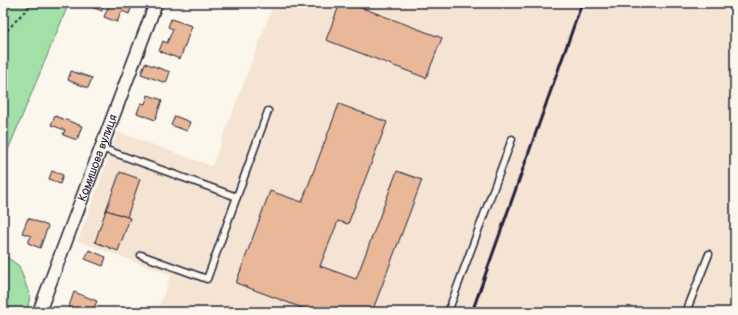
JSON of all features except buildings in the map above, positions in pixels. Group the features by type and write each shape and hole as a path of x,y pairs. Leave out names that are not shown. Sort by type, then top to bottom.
{"street":[{"name":"Комишова вулиця","path":"39,312 156,3"}],"lane":[{"path":"141,255 207,278 268,112"},
{"path":"448,312 512,139"},
{"path":"101,148 237,197"},
{"path":"686,312 709,254"}],"path":[{"path":"3,35 32,3"}],"shaded area":[{"path":"274,3 735,3 735,312 157,312 171,275 78,241 118,132 212,166"}],"green space":[{"path":"3,3 69,3 3,162"},
{"path":"3,254 19,266 30,296 27,312 3,312"}],"railway":[{"path":"472,312 582,3"}]}
